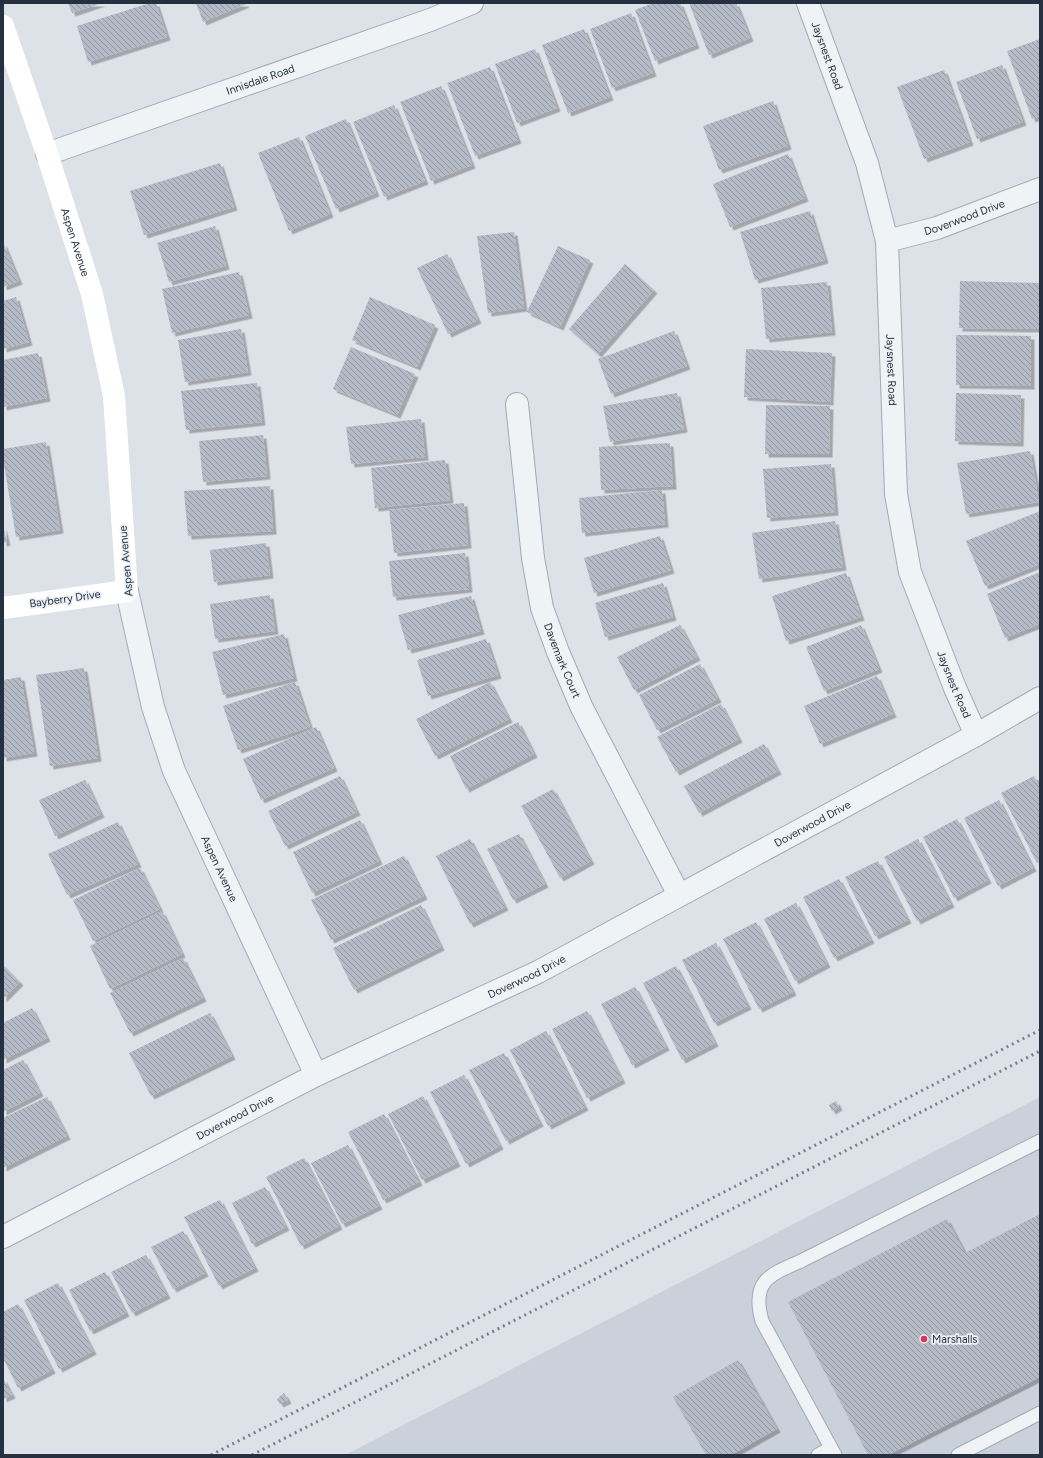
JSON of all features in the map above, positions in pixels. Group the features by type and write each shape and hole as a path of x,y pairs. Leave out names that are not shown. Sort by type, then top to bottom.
{"street":[{"name":"Innisdale Road","path":"47,154 422,23 472,3"},
{"name":"Jaysnest Road","path":"808,3 867,163 888,242 896,494 910,572 955,688 976,735"},
{"name":"Aspen Avenue","path":"3,26 47,154 92,294 114,396 127,591 153,707 174,771 316,1075"},
{"name":"Doverwood Drive","path":"888,242 937,228 1040,189"},
{"name":"Davemark Court","path":"517,404 533,558 542,608 558,652 582,708 679,895"},
{"name":"Bayberry Drive","path":"3,608 127,591"},
{"name":"Doverwood Drive","path":"3,1237 316,1075 538,972 976,735 1040,698"}],"lane":[{"path":"818,1455 833,1451 762,1320 758,1296 763,1284 775,1273 1040,1141"},
{"path":"958,1455 1040,1413"}],"shaded area":[{"path":"1040,1097 1040,1455 345,1455"}],"building":[{"path":"68,3 102,3 72,13"},
{"path":"150,3 156,3 167,37 88,62 77,26"},
{"path":"196,3 245,3 246,4 203,22"},
{"path":"653,3 680,3 696,45 655,61 635,10"},
{"path":"689,3 736,3 750,38 709,55"},
{"path":"631,13 653,73 612,88 590,29"},
{"path":"584,29 610,97 568,113 542,45"},
{"path":"1040,39 1040,116 1032,119 1007,51"},
{"path":"535,49 557,108 517,123 495,64"},
{"path":"1002,65 1023,122 977,139 956,82"},
{"path":"490,67 518,140 475,156 447,83"},
{"path":"944,70 970,142 924,159 897,87"},
{"path":"441,86 472,165 431,181 400,102"},
{"path":"773,101 788,146 719,170 703,126"},
{"path":"394,105 425,181 384,197 353,122"},
{"path":"346,119 376,193 336,209 305,136"},
{"path":"299,137 330,214 289,231 258,153"},
{"path":"788,154 805,198 730,227 713,184"},
{"path":"220,163 234,207 144,235 130,191"},
{"path":"810,211 825,260 755,280 740,232"},
{"path":"215,226 226,266 169,282 157,243"},
{"path":"514,232 524,308 488,313 477,236"},
{"path":"3,242 19,281 3,287"},
{"path":"558,246 590,260 560,327 527,312"},
{"path":"447,254 478,320 448,334 417,268"},
{"path":"625,264 654,290 598,354 569,329"},
{"path":"239,272 249,315 172,333 162,289"},
{"path":"960,281 1040,283 1040,329 959,328"},
{"path":"827,282 832,332 766,339 761,288"},
{"path":"16,297 29,342 3,349 3,301"},
{"path":"370,297 435,325 417,367 352,340"},
{"path":"241,329 248,372 185,382 178,340"},
{"path":"674,331 687,366 611,394 598,359"},
{"path":"956,335 1031,336 1031,386 956,385"},
{"path":"351,347 415,374 397,415 333,389"},
{"path":"746,349 832,353 830,402 744,397"},
{"path":"38,353 47,398 3,407 3,360"},
{"path":"257,383 262,422 186,430 181,391"},
{"path":"677,393 684,429 610,442 603,406"},
{"path":"956,393 1021,395 1020,443 955,441"},
{"path":"766,405 830,406 829,454 765,454"},
{"path":"421,419 425,457 351,464 346,427"},
{"path":"263,435 267,476 203,482 199,441"},
{"path":"46,442 60,530 16,537 3,458 3,449"},
{"path":"670,443 673,486 601,490 599,447"},
{"path":"1030,451 1039,502 966,514 957,463"},
{"path":"445,460 450,500 375,508 371,468"},
{"path":"831,464 835,512 767,518 763,469"},
{"path":"270,486 273,531 188,536 184,491"},
{"path":"662,490 665,524 582,533 579,498"},
{"path":"464,503 468,545 394,553 389,510"},
{"path":"1040,511 1040,564 985,586 966,541"},
{"path":"835,521 843,567 759,579 752,533"},
{"path":"3,526 7,542 3,543"},
{"path":"660,536 671,570 594,593 584,558"},
{"path":"266,543 270,575 214,582 210,550"},
{"path":"465,553 469,589 393,597 389,561"},
{"path":"1040,572 1040,624 1005,638 987,594"},
{"path":"846,573 861,617 786,641 772,596"},
{"path":"663,583 673,617 605,637 595,603"},
{"path":"270,595 275,631 215,639 210,604"},
{"path":"471,596 481,631 408,650 398,615"},
{"path":"680,625 697,657 634,690 617,657"},
{"path":"861,625 879,669 824,691 806,647"},
{"path":"284,634 294,678 223,695 212,652"},
{"path":"486,639 498,675 428,696 417,660"},
{"path":"700,664 718,699 657,730 639,695"},
{"path":"84,668 98,758 50,766 36,675"},
{"path":"877,676 893,714 820,744 804,706"},
{"path":"21,677 34,753 3,758 3,680"},
{"path":"295,682 310,727 238,750 223,706"},
{"path":"490,682 509,719 435,756 416,719"},
{"path":"721,704 739,739 676,772 657,737"},
{"path":"518,722 534,754 466,789 450,756"},
{"path":"316,727 334,768 261,800 243,759"},
{"path":"764,744 778,771 699,813 684,786"},
{"path":"340,776 357,812 285,846 268,811"},
{"path":"1034,776 1040,788 1040,861 1037,863 1001,793"},
{"path":"85,780 101,814 55,836 39,800"},
{"path":"553,789 591,861 560,878 521,806"},
{"path":"999,800 1033,868 998,886 964,818"},
{"path":"957,819 988,880 954,898 923,837"},
{"path":"360,820 379,861 312,893 293,852"},
{"path":"118,822 138,864 67,895 48,854"},
{"path":"519,834 545,884 513,900 487,849"},
{"path":"470,839 505,907 470,924 436,856"},
{"path":"918,839 951,904 917,921 884,857"},
{"path":"404,856 424,896 331,940 311,900"},
{"path":"878,861 908,920 875,936 845,877"},
{"path":"140,868 160,909 93,941 73,900"},
{"path":"839,879 871,940 834,958 803,897"},
{"path":"796,903 827,964 795,981 764,919"},
{"path":"421,905 441,947 354,990 333,948"},
{"path":"162,911 182,954 110,989 90,946"},
{"path":"756,922 793,992 759,1009 723,939"},
{"path":"716,943 748,1006 714,1023 682,960"},
{"path":"183,958 203,998 130,1033 110,993"},
{"path":"3,965 20,982 3,999"},
{"path":"676,966 715,1043 682,1060 643,983"},
{"path":"635,987 666,1047 632,1065 601,1004"},
{"path":"32,1008 47,1038 3,1060 3,1023"},
{"path":"587,1011 622,1080 587,1098 552,1029"},
{"path":"210,1013 232,1056 151,1096 129,1053"},
{"path":"546,1031 585,1107 548,1126 510,1050"},
{"path":"504,1053 540,1123 506,1141 469,1070"},
{"path":"23,1060 40,1093 3,1112 3,1070"},
{"path":"464,1075 500,1146 466,1164 430,1092"},
{"path":"423,1096 457,1163 422,1180 388,1114"},
{"path":"47,1097 67,1136 3,1168 3,1118"},
{"path":"836,1101 839,1107 832,1111 829,1105"},
{"path":"384,1114 419,1182 383,1200 348,1132"},
{"path":"348,1145 379,1206 342,1224 311,1163"},
{"path":"304,1158 339,1226 301,1246 266,1177"},
{"path":"265,1187 286,1227 252,1244 232,1203"},
{"path":"220,1200 255,1268 219,1286 184,1217"},
{"name":"Marshalls","path":"1040,1214 1040,1377 888,1455 868,1455 788,1302 947,1219 965,1253"},
{"path":"183,1231 205,1273 173,1289 151,1247"},
{"path":"146,1255 167,1295 132,1313 111,1272"},
{"path":"105,1272 126,1313 90,1331 69,1290"},
{"path":"58,1283 93,1351 59,1369 24,1300"},
{"path":"18,1304 52,1370 18,1388 3,1358 3,1312"},
{"path":"738,1360 777,1429 731,1455 706,1455 673,1397"},
{"path":"3,1378 12,1395 3,1399"},
{"path":"284,1393 288,1400 280,1404 277,1399"}],"railway":[{"path":"211,1455 1040,1030"},
{"path":"252,1455 1040,1051"}],"place":[{"name":"Marshalls","path":"924,1339"}]}
